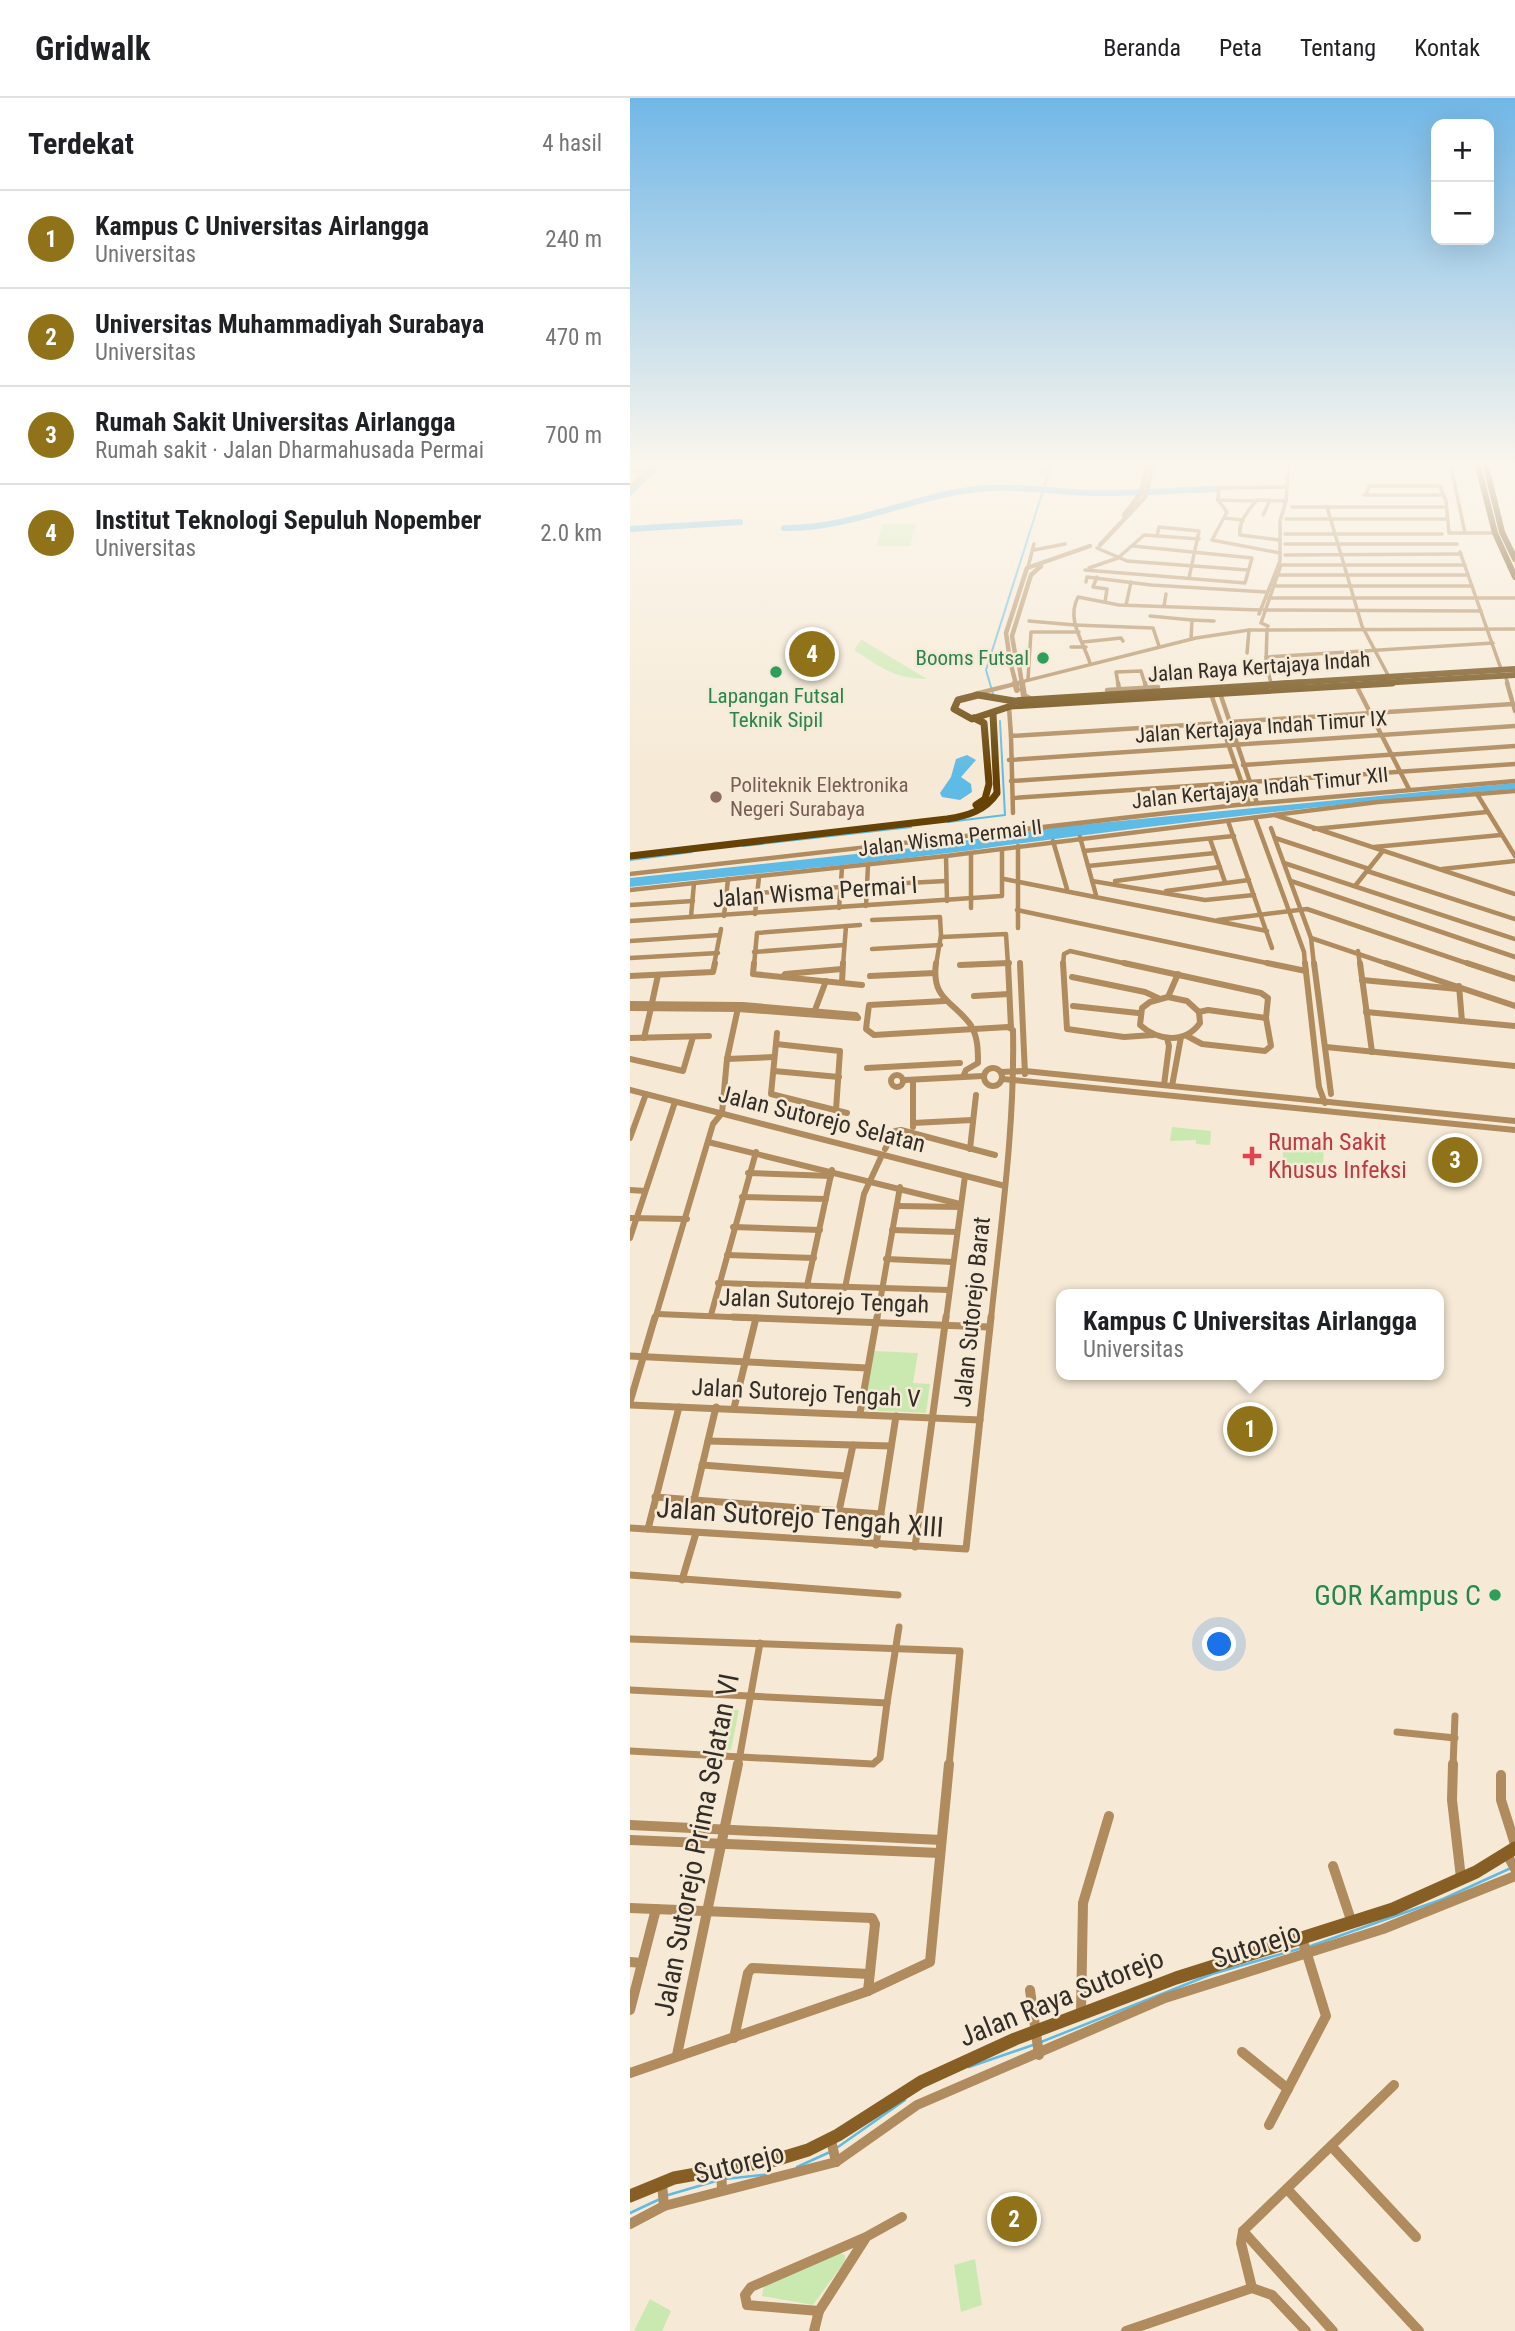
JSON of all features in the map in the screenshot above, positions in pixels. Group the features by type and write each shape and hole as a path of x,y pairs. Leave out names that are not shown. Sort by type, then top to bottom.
{"main road":[{"name":"Jalan Raya Kertajaya Indah","path":"1014,703 1210,691 1271,683 1503,672 1515,668"},
{"name":"Jalan Raya Kertajaya Indah","path":"1503,672 1515,675"},
{"name":"Jalan Raya Kertajaya Indah","path":"1030,702 1120,691 1220,693 1356,685 1390,679"},
{"path":"630,854 947,820 975,812 993,801 997,793 984,722 960,715 954,709 958,700 989,691 1014,703"},
{"path":"974,718 993,714 1014,703"},
{"path":"992,766 993,714"},
{"name":"Jalan Raya Sutorejo","path":"630,2196 663,2185 722,2180 778,2160 833,2152 911,2089 1080,2013 1240,1956 1304,1945 1462,1878 1512,1851"}],"street":[{"path":"1014,662 1012,636 1020,612 1028,568 1032,566"},
{"path":"1030,702 1024,696 1022,681 1005,640 1024,584 1039,566"},
{"path":"1095,566 1085,570 1135,574 1147,578 1166,576 1245,583 1249,568 1223,566"},
{"path":"1096,566 1100,571"},
{"path":"1189,578 1192,566"},
{"path":"1256,629 1266,592 1278,566"},
{"path":"1281,566 1262,610 1261,624 1362,628"},
{"path":"1345,566 1362,628 1390,679"},
{"path":"1465,566 1515,711"},
{"path":"1277,575 1468,575"},
{"path":"1078,576 1086,579 1266,592"},
{"path":"1097,578 1093,587 1108,590 1105,602"},
{"path":"1126,605 1131,582"},
{"path":"1144,592 1146,584"},
{"path":"1273,586 1472,586"},
{"path":"1164,606 1166,594"},
{"path":"1090,663 1072,612 1079,597 1146,606 1358,612 1481,611"},
{"path":"1269,598 1515,598"},
{"path":"1146,606 1159,646"},
{"path":"1013,612 1020,612"},
{"path":"1150,616 1214,621"},
{"path":"1191,639 1192,620"},
{"path":"1030,621 1153,628"},
{"path":"989,691 1159,646 1256,629 1515,627"},
{"path":"1266,629 1266,657 1271,683"},
{"path":"1247,653 1249,630"},
{"path":"1013,813 1009,760 1014,703 1019,696 1031,632 1079,632"},
{"path":"1083,642 1121,638 1123,641"},
{"path":"1266,657 1493,643"},
{"path":"1071,648 1086,647"},
{"path":"1120,691 1115,673 1139,671 1146,687"},
{"path":"1356,685 1409,789"},
{"path":"1107,690 1158,687"},
{"path":"1210,691 1249,804"},
{"path":"1220,693 1257,803"},
{"path":"1230,722 1513,704"},
{"path":"1011,736 1221,723"},
{"name":"Jalan Kertajaya Indah Timur IX","path":"1009,760 1515,726"},
{"path":"1243,765 1515,746"},
{"path":"1013,798 1515,764"},
{"path":"1011,780 1235,766"},
{"name":"Jalan Kertajaya Indah Timur XII","path":"630,874 1257,803 1515,781"},
{"name":"Jalan Wisma Permai II","path":"630,890 946,856 1080,837 1515,791"},
{"path":"1456,872 1515,859 1477,794"},
{"path":"1312,829 1488,812"},
{"path":"1270,816 1437,870 1456,872 1515,894"},
{"path":"1255,818 1304,952 1319,1087 1326,1111"},
{"path":"1228,821 1272,948"},
{"path":"1271,828 1311,938 1331,1094"},
{"path":"1369,848 1501,835"},
{"path":"1084,851 1234,836"},
{"path":"1080,837 1097,895"},
{"path":"1210,838 1225,882"},
{"path":"1275,838 1515,919"},
{"path":"1053,841 1067,889"},
{"path":"1011,879 1018,846"},
{"path":"1002,849 1017,897 1018,928"},
{"path":"1355,886 1382,852"},
{"path":"971,853 971,908"},
{"path":"1088,866 1215,853"},
{"path":"946,856 947,901"},
{"path":"1284,863 1515,939"},
{"path":"866,906 868,865"},
{"path":"1113,882 1127,877 1220,867"},
{"path":"839,908 842,868"},
{"path":"755,914 759,877"},
{"path":"723,916 728,879"},
{"path":"1011,879 1267,931"},
{"name":"Jalan Wisma Permai I","path":"630,921 1002,897 1011,879"},
{"path":"1165,892 1249,880"},
{"path":"867,885 946,881"},
{"path":"1092,881 1113,882 1205,900 1254,895"},
{"path":"1291,881 1515,957"},
{"path":"691,917 694,883"},
{"path":"758,893 841,887"},
{"path":"630,905 693,901"},
{"path":"1218,920 1299,908 1515,979"},
{"path":"1017,910 1306,971"},
{"path":"872,920 938,916 942,937 934,972 937,989 945,1001 974,1028 978,1036 978,1063 966,1070 963,1077"},
{"path":"860,925 757,933 754,975 862,985"},
{"path":"842,983 846,926"},
{"path":"630,941 720,932 713,972 630,976"},
{"name":"Jalan Sutorejo Barat","path":"942,937 1006,934 1014,1071 1005,1186 967,1549"},
{"path":"1311,938 1358,951 1515,1006"},
{"path":"754,951 844,945"},
{"path":"872,948 941,945"},
{"path":"1067,951 1178,974 1261,993 1268,998 1266,1018 1271,1046 1265,1051 1202,1044 1184,1037 1124,1037 1066,1029 1062,957 1067,951"},
{"path":"1358,951 1372,1052"},
{"path":"630,958 718,953"},
{"path":"1020,962 1025,1075"},
{"path":"960,965 1009,963"},
{"path":"785,978 785,974 842,969"},
{"path":"870,976 934,972"},
{"path":"1168,997 1178,974"},
{"path":"644,1038 658,975"},
{"path":"1062,977 1145,992 1158,998"},
{"path":"1362,980 1459,988"},
{"path":"815,1010 826,981"},
{"path":"1459,988 1462,1021"},
{"path":"974,996 1009,994"},
{"path":"1308,996 1319,996"},
{"path":"1153,1035 1140,1026 1138,1013 1142,1007 1158,998 1187,1001 1199,1012 1266,1018"},
{"path":"1064,1000 1073,1006"},
{"path":"945,1001 869,1005 866,1029 869,1034 1012,1028"},
{"path":"630,1006 739,1007 815,1010 856,1015 858,1018 739,1007"},
{"path":"1064,1008 1073,1006 1138,1013"},
{"path":"713,1124 722,1113 727,1059 739,1007"},
{"path":"1168,1086 1184,1037 1197,1028 1199,1012"},
{"path":"1366,1012 1515,1026"},
{"path":"777,1033 772,1095 847,1114"},
{"path":"630,1038 709,1036"},
{"path":"630,1059 683,1071 693,1037"},
{"path":"1167,1038 1167,1094"},
{"path":"776,1044 840,1051 836,1110"},
{"path":"1326,1047 1515,1066"},
{"path":"727,1059 774,1057"},
{"path":"867,1068 960,1063"},
{"path":"897,1076 898,1067"},
{"path":"897,1076 913,1080 982,1076 991,1069 1014,1079 1025,1075 1168,1086 1515,1121"},
{"path":"774,1071 839,1077"},
{"path":"982,1076 986,1082 993,1084 1002,1075 1014,1071 1025,1075 1167,1094 1515,1130"},
{"path":"897,1076 891,1079 892,1085 902,1085 905,1080"},
{"path":"913,1080 914,1133"},
{"name":"Jalan Sutorejo Selatan","path":"630,1090 883,1152 1005,1186"},
{"path":"630,1138 633,1118 646,1094"},
{"path":"971,1149 976,1095"},
{"path":"630,1238 634,1218 675,1102"},
{"path":"630,1403 687,1219 713,1124 712,1111"},
{"path":"913,1123 972,1120"},
{"path":"845,1288 868,1179 895,1131 914,1133 995,1155"},
{"path":"708,1142 900,1187 960,1206"},
{"path":"710,1315 756,1152"},
{"path":"748,1174 832,1173"},
{"path":"807,1286 832,1173"},
{"path":"915,1548 965,1176"},
{"path":"860,1413 900,1187"},
{"path":"630,1190 645,1191"},
{"path":"742,1197 826,1199"},
{"path":"897,1206 960,1206"},
{"path":"634,1218 687,1219"},
{"path":"733,1227 820,1230"},
{"path":"892,1230 957,1232"},
{"path":"727,1255 814,1258"},
{"path":"886,1259 953,1262"},
{"path":"718,1283 949,1290"},
{"name":"Jalan Sutorejo Tengah","path":"658,1314 989,1328"},
{"path":"734,1408 756,1318"},
{"path":"630,1356 745,1364 867,1368"},
{"name":"Jalan Sutorejo Tengah V","path":"630,1403 980,1420"},
{"path":"648,1529 679,1407"},
{"path":"694,1500 716,1407"},
{"path":"876,1545 896,1416"},
{"path":"708,1441 891,1446"},
{"path":"839,1511 853,1445"},
{"path":"702,1465 846,1476"},
{"path":"655,1497 881,1514"},
{"name":"Jalan Sutorejo Tengah XIII","path":"630,1528 915,1548 967,1549"},
{"path":"682,1580 695,1533"},
{"path":"630,1575 898,1595"},
{"path":"630,1751 875,1764 880,1758 899,1627"},
{"path":"630,1639 960,1651 931,1959 868,1991 630,2073"},
{"name":"Jalan Sutorejo Prima Selatan VI","path":"677,2055 726,1830 760,1643"},
{"path":"630,1690 887,1703"},
{"path":"1455,1716 1452,1800 1462,1878"},
{"path":"1397,1732 1455,1738"},
{"path":"1501,1775 1501,1800 1515,1869"},
{"path":"1080,2013 1083,1903 1109,1816"},
{"path":"630,1825 941,1840"},
{"path":"630,1840 940,1853"},
{"path":"1333,1866 1352,1923"},
{"name":"Sutorejo","path":"630,2224 664,2205 722,2180 833,2152 917,2103 1166,1998 1304,1945 1384,1929 1515,1876"},
{"path":"630,1908 872,1918 875,1924 868,1991"},
{"path":"630,2010 656,1909"},
{"path":"1269,2125 1326,2016 1304,1945"},
{"path":"630,1962 642,1963"},
{"path":"734,2038 748,1973 752,1968 869,1974"},
{"path":"1030,1990 1039,2053"},
{"path":"1242,2052 1288,2089"},
{"path":"1252,2288 1241,2243 1243,2231 1394,2085"},
{"path":"911,2089 917,2103"},
{"path":"1332,2147 1416,2237"},
{"path":"663,2185 664,2205"},
{"path":"1287,2189 1419,2331"},
{"path":"819,2311 747,2305 745,2295 751,2287 866,2237 902,2217"},
{"path":"1243,2231 1333,2331"},
{"path":"814,2331 819,2311 866,2237"},
{"path":"1125,2331 1252,2288 1272,2295 1306,2331"}],"green space":[{"path":"862,639 927,679 905,677 872,662 854,650"},
{"path":"1172,1127 1211,1131 1210,1145 1196,1144 1196,1140 1170,1141"},
{"path":"1284,1141 1324,1145 1323,1167 1316,1170 1282,1166"},
{"path":"873,1351 918,1353 913,1383 930,1384 926,1413 863,1410"},
{"path":"718,1709 739,1710 731,1750 710,1749"},
{"path":"840,2253 845,2255 845,2261 813,2305 762,2296 764,2286"},
{"path":"975,2259 982,2305 961,2312 954,2265"},
{"path":"650,2299 671,2311 662,2331 634,2331"}],"water":[{"path":"967,755 976,760 961,777 971,784 972,792 960,800 942,797 940,793 951,777 956,759"},
{"path":"1515,783 1515,789 1319,807 903,858 630,887 630,878 921,847 1057,827"}],"waterway":[{"path":"993,694 986,670 1019,566"},
{"path":"948,822 1005,815 1000,721"},
{"path":"743,846 911,827"},
{"path":"630,860 692,852"},
{"path":"1308,1947 1443,1899 1511,1868"},
{"path":"1041,2042 1212,1974 1302,1948"},
{"path":"969,2067 1033,2045"},
{"path":"838,2147 905,2100"},
{"path":"797,2167 830,2152"},
{"path":"725,2179 772,2174"},
{"path":"668,2195 716,2181"},
{"path":"630,2213 660,2199"}],"place":[{"name":"Institut Teknologi Sepuluh Nopember","path":"812,654"},
{"name":"Booms Futsal","path":"1043,658"},
{"name":"Lapangan Futsal Teknik Sipil","path":"776,672"},
{"name":"Politeknik Elektronika Negeri Surabaya","path":"716,797"},
{"name":"Rumah Sakit Khusus Infeksi","path":"1252,1156"},
{"name":"Rumah Sakit Universitas Airlangga","path":"1455,1160"},
{"name":"Kampus C Universitas Airlangga","path":"1250,1429"},
{"name":"GOR Kampus C","path":"1495,1595"},
{"name":"Universitas Muhammadiyah Surabaya","path":"1014,2219"}]}
